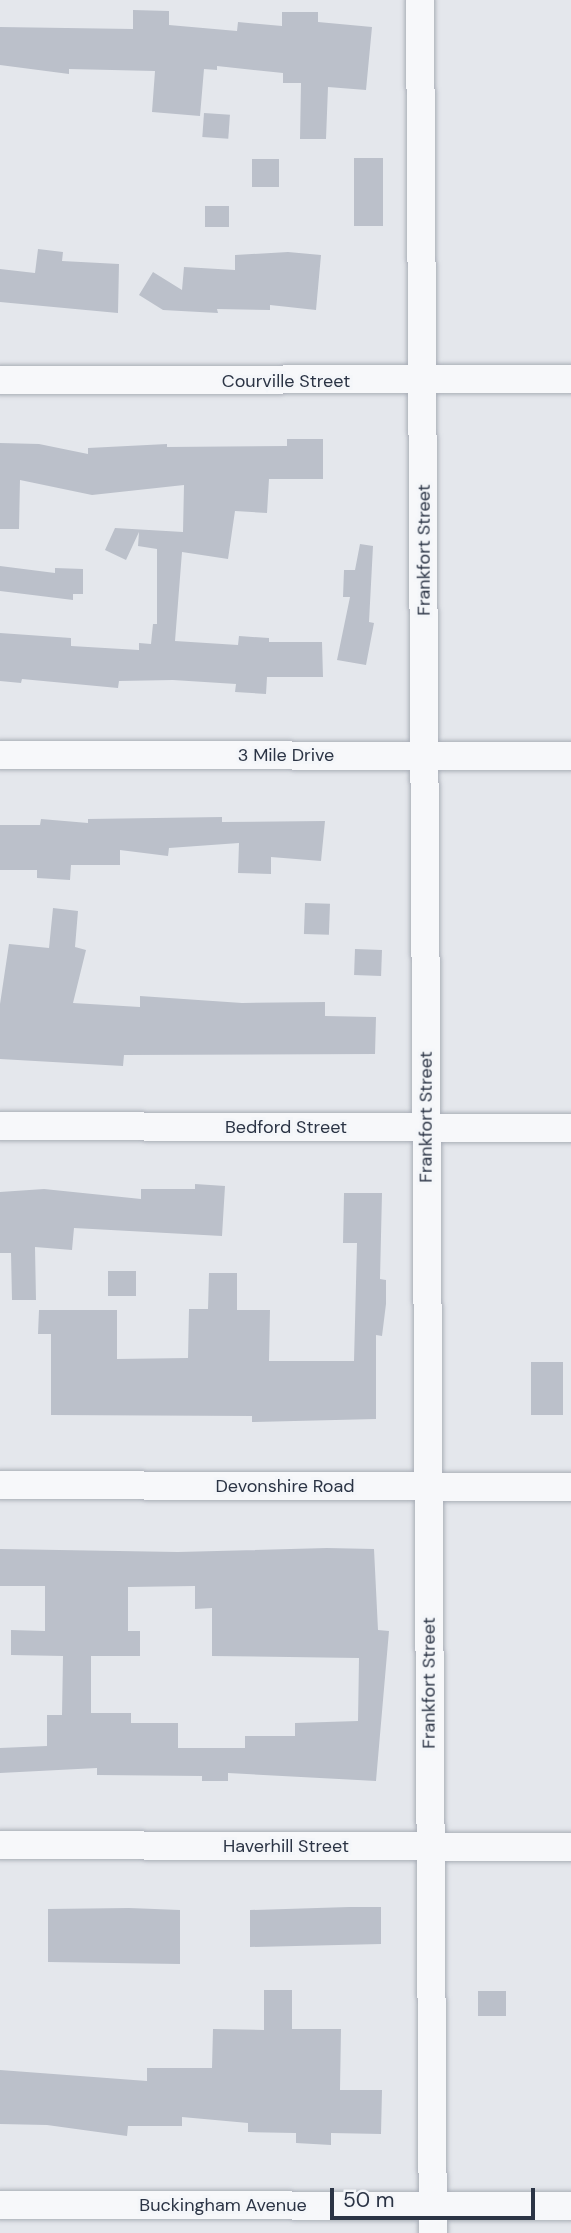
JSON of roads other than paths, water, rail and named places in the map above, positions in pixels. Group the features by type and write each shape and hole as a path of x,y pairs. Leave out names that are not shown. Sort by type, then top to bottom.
{"street":[{"name":"Frankfort Street","path":"420,0 433,2219"},
{"name":"Courville Street","path":"0,380 571,379"},
{"name":"3 Mile Drive","path":"0,755 571,756"},
{"name":"Bedford Street","path":"0,1126 571,1128"},
{"name":"Devonshire Road","path":"0,1485 571,1487"},
{"name":"Haverhill Street","path":"0,1845 571,1847"},
{"name":"Buckingham Avenue","path":"0,2205 433,2219 571,2206"}]}
